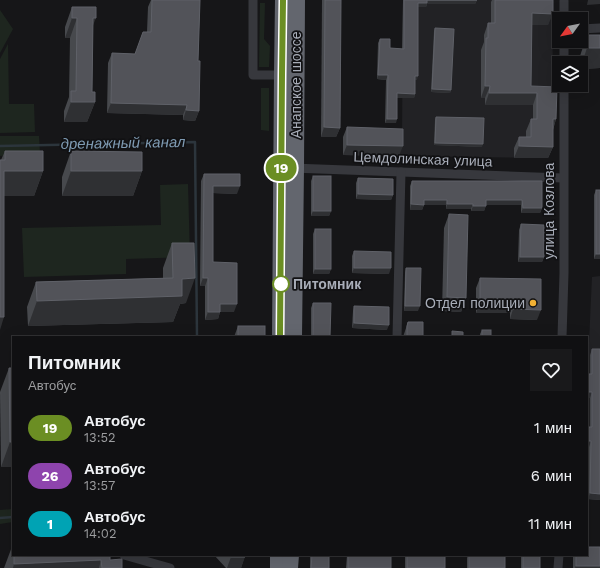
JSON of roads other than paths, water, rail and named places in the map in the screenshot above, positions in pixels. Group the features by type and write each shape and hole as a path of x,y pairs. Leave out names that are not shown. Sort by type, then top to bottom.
{"highway":[{"name":"Анапское шоссе","path":"283,0 282,75 289,168 294,336"},
{"name":"Анапское шоссе","path":"280,336 297,0"},
{"path":"278,556 278,568"},
{"path":"290,568 291,556"}],"street":[{"path":"252,0 253,75 282,75"},
{"path":"564,1 564,12"},
{"path":"588,29 600,28"},
{"name":"улица Козлова","path":"562,336 564,273 564,92"},
{"name":"Цемдолинская улица","path":"289,168 563,178"},
{"path":"397,336 401,172"},
{"path":"128,556 170,568"},
{"path":"558,556 558,568"}],"waterway":[{"name":"дренажный канал","path":"0,146 195,142 197,336"},
{"name":"дренажный канал","path":"0,518 12,517"}],"place":[{"name":"Питомник","path":"281,284"},
{"name":"Отдел полиции","path":"533,303"}]}
